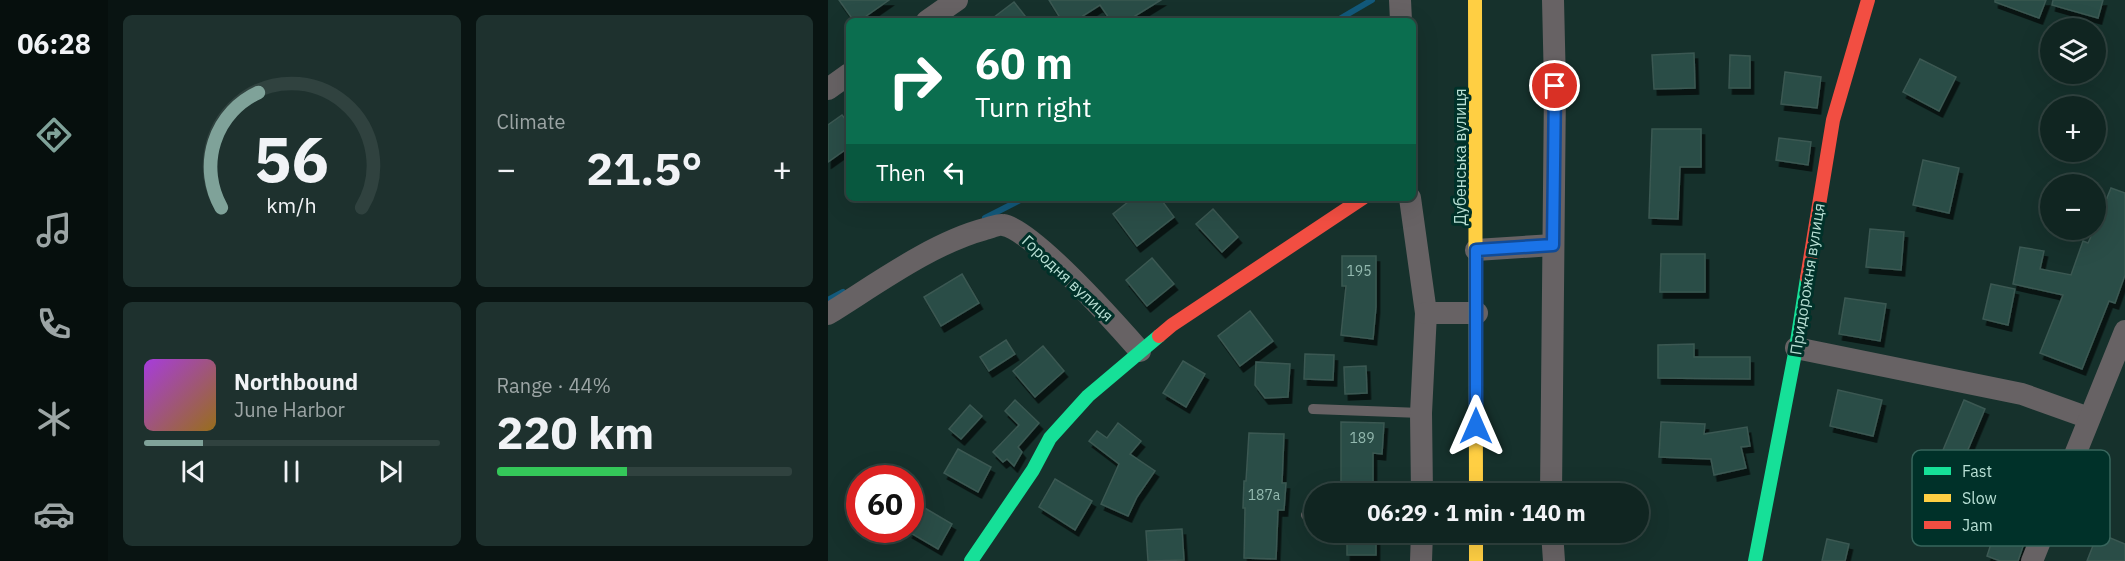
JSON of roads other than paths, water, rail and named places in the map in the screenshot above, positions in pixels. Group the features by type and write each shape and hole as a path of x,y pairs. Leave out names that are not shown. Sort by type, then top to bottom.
{"street":[{"path":"931,18 957,0"},
{"path":"1400,0 1401,18"},
{"name":"Дубенська вулиця","path":"1475,0 1476,483"},
{"path":"1551,483 1555,86 1553,0"},
{"name":"Придорожня вулиця","path":"1755,561 1796,348 1833,120 1868,0"},
{"path":"828,89 846,76"},
{"path":"971,561 1034,470 1050,438 1088,396 1172,325 1359,201"},
{"path":"1410,201 1426,313 1421,413 1422,483"},
{"name":"Городня вулиця","path":"828,314 944,243 968,233 1002,225 1026,235 1103,309 1140,351"},
{"path":"1476,250 1553,245"},
{"path":"1426,313 1477,313"},
{"path":"2076,450 2125,331"},
{"path":"1796,348 2022,394 2089,418"},
{"path":"1421,561 1422,543"},
{"path":"1476,543 1476,561"},
{"path":"1553,543 1554,561"},
{"path":"2032,561 2038,546"}],"lane":[{"path":"1313,409 1421,413"}],"waterway":[{"path":"1341,18 1372,0"},
{"path":"985,218 1018,201"},
{"path":"828,300 843,292"}]}
